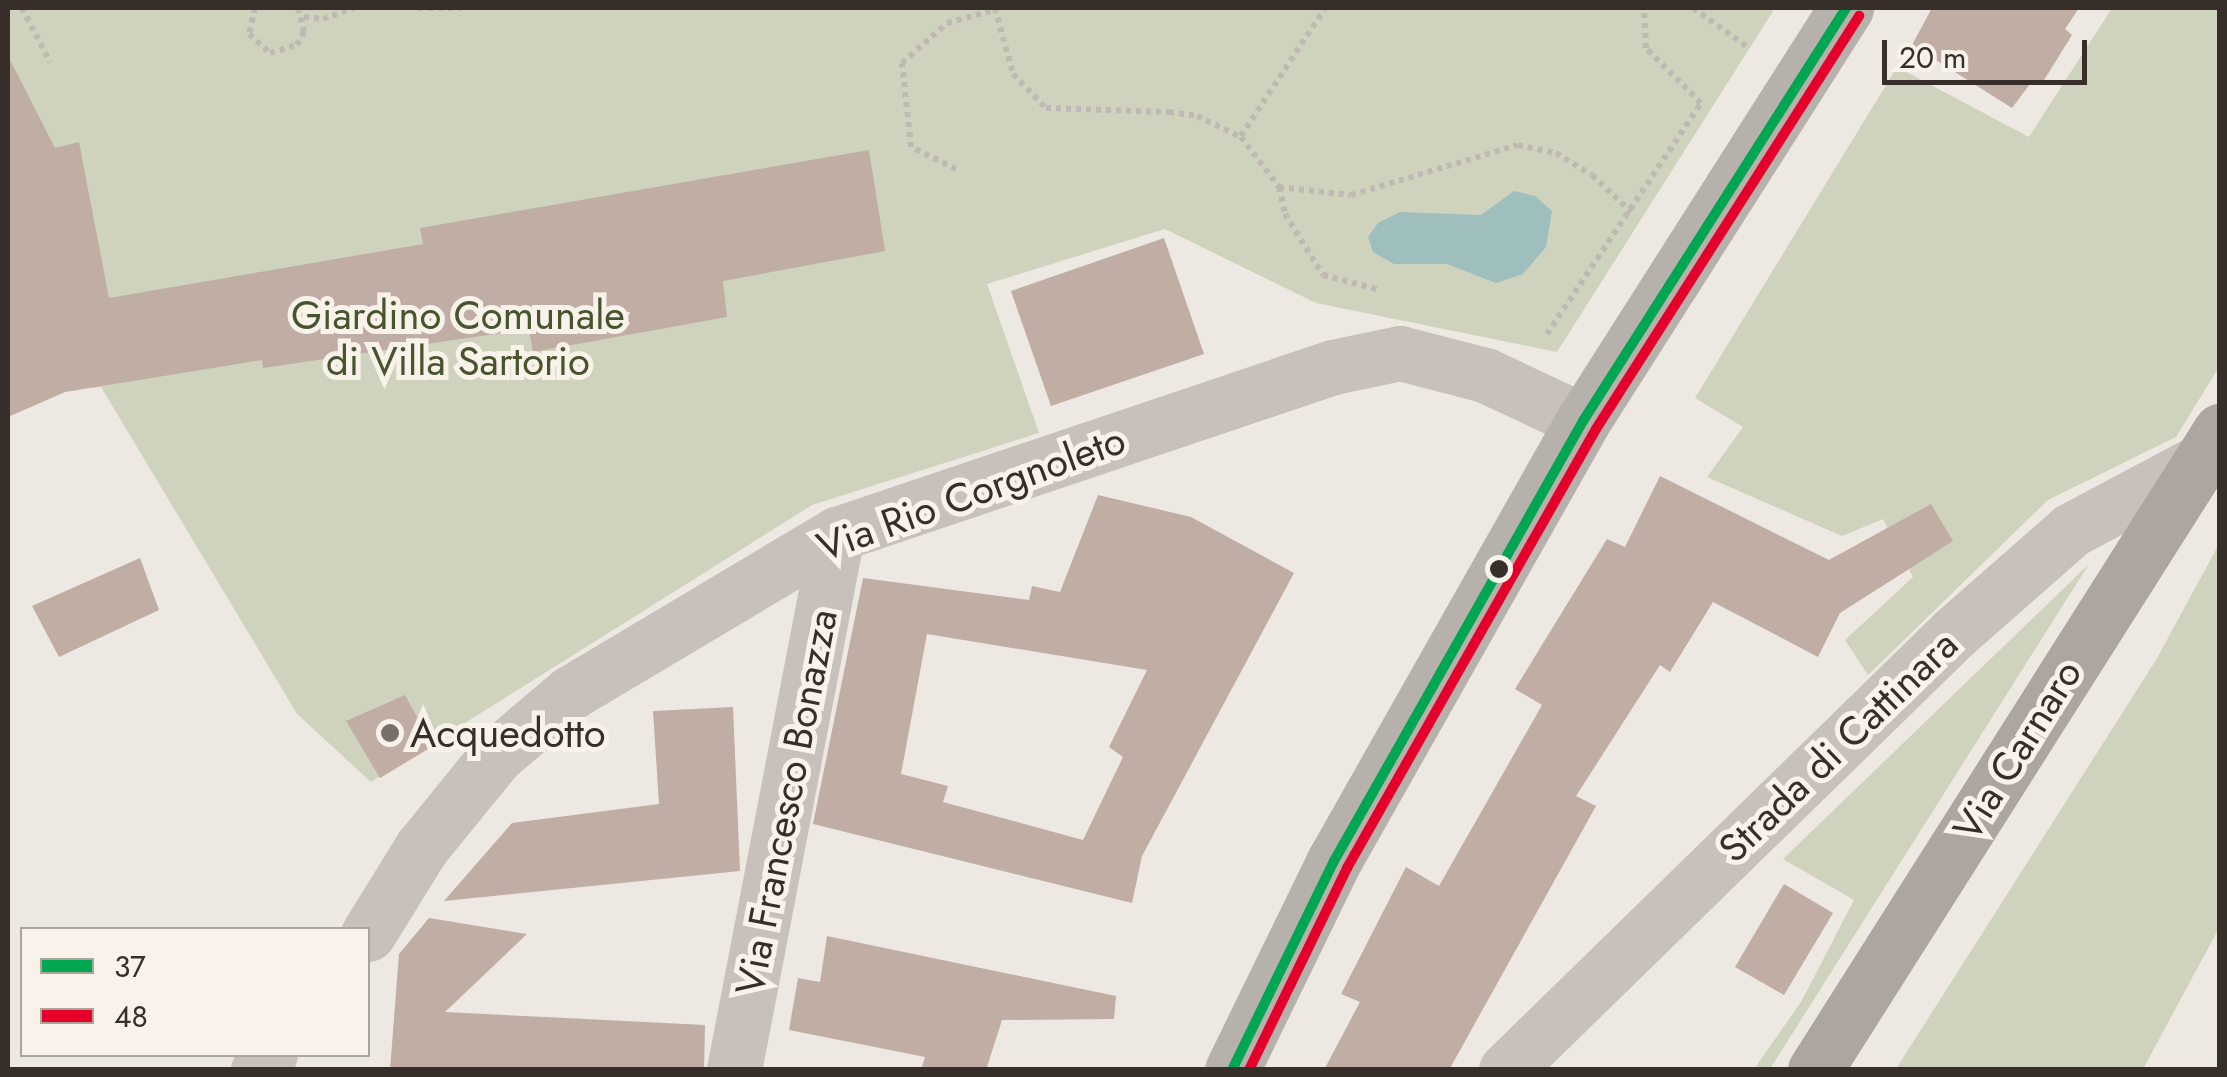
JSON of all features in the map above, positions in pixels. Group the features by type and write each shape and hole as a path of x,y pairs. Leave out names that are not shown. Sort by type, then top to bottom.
{"main road":[{"path":"1232,1070 1334,861 1583,421 1846,8"},
{"name":"Via Carnaro","path":"1815,1070 2210,446"}],"street":[{"name":"Via Rio Corgnoleto","path":"370,931 422,847 496,756 570,693 836,534 1334,368 1400,353 1484,375 1583,421"},
{"name":"Strada di Cattinara","path":"1506,1070 1956,632 2071,530 2210,446"},
{"name":"Via Francesco Bonazza","path":"734,1070 836,534"}],"path":[{"path":"22,8 50,62"},
{"path":"255,8 250,34 270,53 297,45 304,17 298,8"},
{"path":"304,17 323,19 354,8"},
{"path":"418,8 460,8"},
{"path":"1240,137 1324,8"},
{"path":"1532,330 1551,335 1701,104 1646,48 1644,8"},
{"path":"1693,8 1749,48"},
{"path":"956,170 911,147 902,64 947,23 995,9 1013,74 1046,108 1197,116 1240,137 1279,187 1284,214 1323,275 1399,295"},
{"path":"1279,187 1350,196 1518,145 1556,153 1592,175 1631,212"}],"green space":[{"name":"Giardino Comunale di Villa Sartorio","path":"8,8 1775,8 1557,352 1316,303 1165,229 987,284 1039,433 812,505 371,782 297,714 101,387 92,388 84,361 73,363 8,242"},
{"path":"2112,8 2219,8 2219,367 2176,437 2048,500 1868,675 1845,640 1913,577 1883,519 1842,536 1707,477 1743,427 1695,398 1897,67 2029,137"},
{"path":"2219,544 2219,928 2143,1069 1896,1069 2156,660"},
{"path":"2089,564 1770,1069 1754,1069 1801,1002 1854,900 1783,859"}],"water":[{"path":"1514,191 1535,196 1552,211 1546,247 1523,274 1496,283 1447,264 1394,264 1373,252 1368,237 1378,223 1400,212 1481,215"}],"building":[{"path":"1932,8 2079,8 2065,29 2072,35 2041,85 2033,80 2012,108 1912,45"},
{"path":"8,56 55,148 79,142 109,298 423,244 420,228 869,150 885,251 723,281 727,317 533,352 529,329 263,368 262,360 65,392 8,417"},
{"path":"1164,238 1204,354 1051,406 1011,291"},
{"path":"1660,476 1829,560 1931,504 1953,541 1840,613 1818,657 1713,602 1670,672 1660,665 1576,796 1596,806 1449,1070 1324,1070 1360,1002 1341,994 1406,867 1439,886 1542,705 1515,689 1607,539 1625,547"},
{"path":"1098,495 1191,517 1294,573 1142,856 1132,903 813,824 863,578 1029,600 1032,586 1060,592","holes":["927,634 1147,670 1109,747 1123,757 1083,840 943,802 948,786 901,774"]},
{"path":"140,558 159,610 59,657 32,606"},
{"name":"Acquedotto","path":"405,695 433,746 380,778 346,721"},
{"path":"733,707 740,871 444,901 512,823 659,804 653,711"},
{"path":"1784,884 1833,913 1784,995 1735,967"},
{"path":"429,918 527,934 445,1012 705,1025 704,1070 390,1070 399,954"},
{"path":"827,936 1116,996 1114,1019 1002,1020 986,1070 921,1070 925,1057 789,1030 798,978 820,982"}],"transit line":[{"name":"37","path":"1232,1070 1334,861 1583,421 1846,8"},
{"name":"48","path":"1249,1070 1347,868 1596,429 1859,16"}],"place":[{"name":"Acquedotto","path":"390,733"}]}
